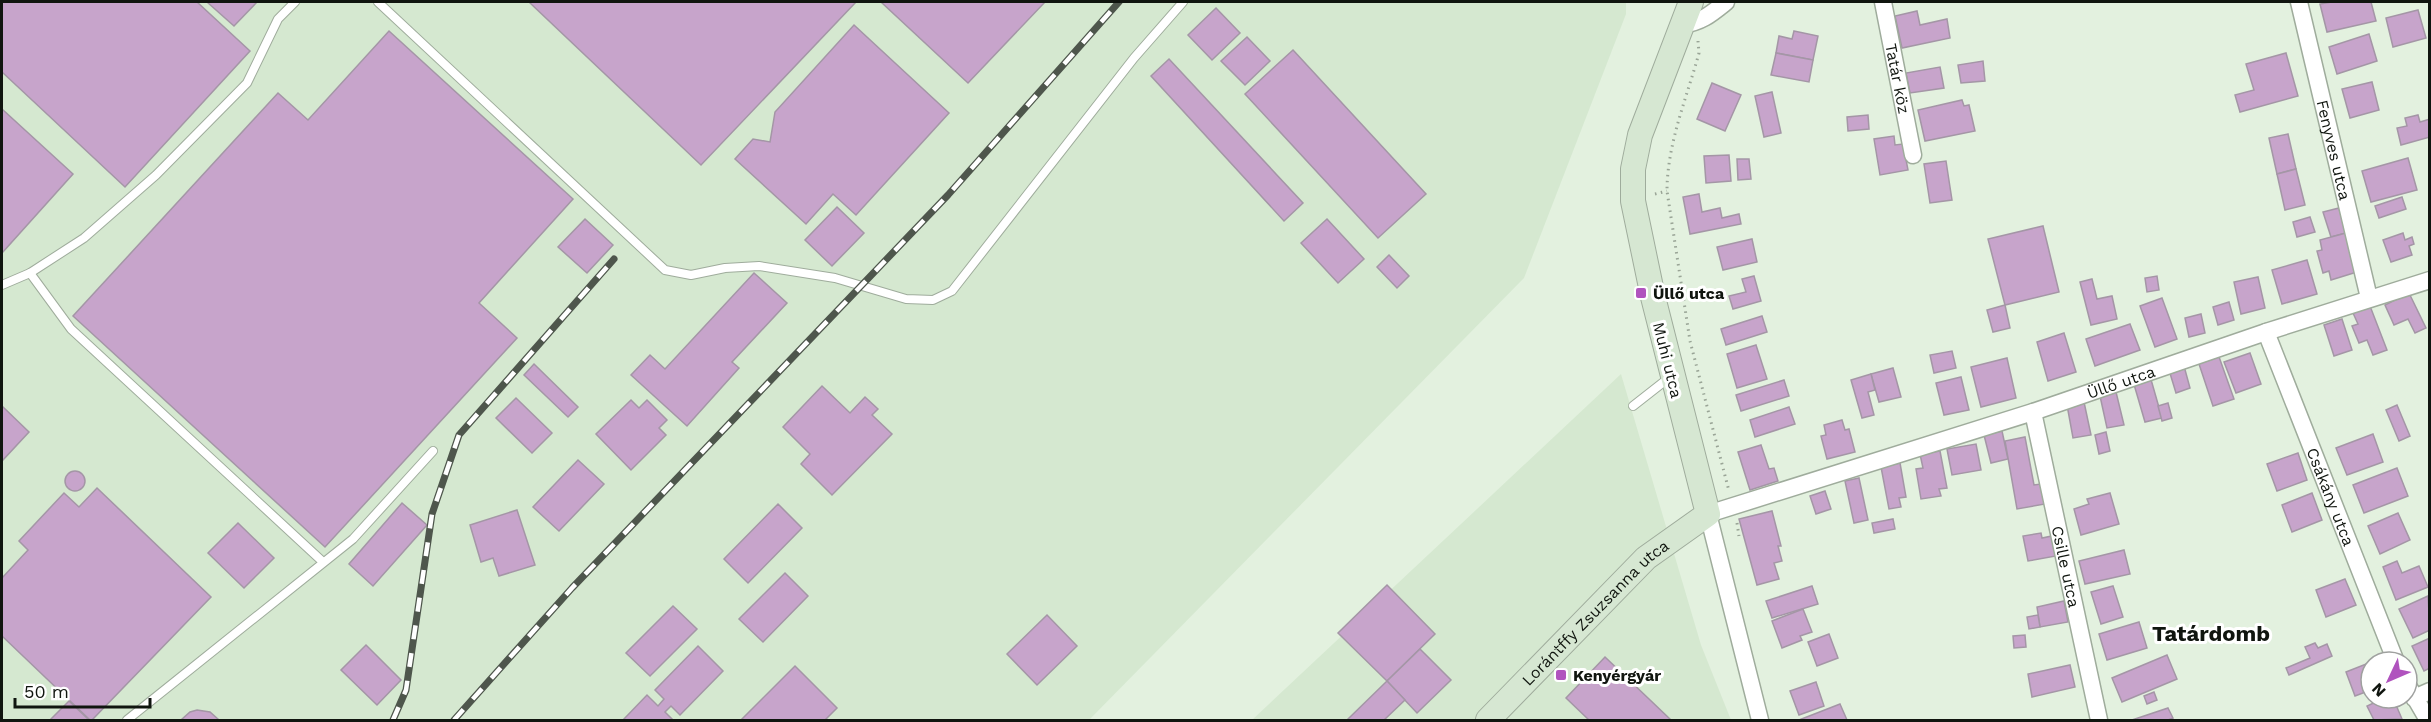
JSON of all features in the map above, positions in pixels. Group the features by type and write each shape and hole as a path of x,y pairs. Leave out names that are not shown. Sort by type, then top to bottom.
{"main road":[{"name":"Muhi utca","path":"1691,2 1640,135 1633,169 1633,201 1653,297 1708,514"},
{"name":"Lorántffy Zsuzsanna utca","path":"1488,720 1646,558 1708,514"}],"street":[{"path":"1682,25 1707,18 1726,2"},
{"name":"Tatár köz","path":"1883,2 1913,155"},
{"name":"Fenyves utca","path":"2299,2 2369,298"},
{"name":"Üllő utca","path":"1708,514 2033,412 2369,298 2429,282"},
{"name":"Csákány utca","path":"2266,332 2391,650"},
{"name":"Csille utca","path":"2033,412 2099,720"},
{"name":"Muhi utca","path":"1708,514 1760,720"},
{"path":"2419,706 2428,720"}],"lane":[{"path":"2,285 30,273 84,238 147,183 247,84 278,19 295,2"},
{"path":"378,2 665,270 691,275 725,268 759,266 835,278 906,299 933,300 952,291 1134,58 1183,2"},
{"path":"30,273 71,329 323,562"},
{"path":"1633,406 1672,375"},
{"path":"127,720 352,539 432,451"}],"path":[{"path":"1682,25 1696,37 1700,52 1672,147 1667,170 1667,190 1690,341 1733,506"}],"shaded area":[{"path":"2,2 1626,2 1626,14 1524,278 1089,720 2,720"},
{"path":"1621,374 1701,645 1731,720 1252,720"}],"building":[{"path":"2,2 197,2 250,51 125,187 2,72"},
{"path":"207,2 257,2 234,26"},
{"path":"529,2 856,2 701,165"},
{"path":"881,2 1045,2 968,83"},
{"path":"2371,2 2376,21 2327,32 2320,4"},
{"path":"1216,8 1240,33 1212,60 1188,35"},
{"path":"2418,10 2426,38 2393,47 2386,18"},
{"path":"1917,11 1920,25 1947,19 1950,38 1902,48 1895,16"},
{"path":"854,25 949,113 856,215 833,194 806,224 735,159 753,139 770,142 775,112"},
{"path":"389,31 573,199 479,303 517,338 325,547 73,316 278,93 308,120"},
{"path":"1794,31 1818,36 1813,60 1776,53 1779,36 1792,39"},
{"path":"2369,34 2377,61 2337,74 2329,47"},
{"path":"1247,37 1270,61 1245,85 1221,61"},
{"path":"1293,50 1426,194 1378,238 1245,94"},
{"path":"1776,53 1813,60 1809,82 1771,75"},
{"path":"2286,53 2298,96 2240,112 2235,95 2254,90 2246,64"},
{"path":"1169,59 1303,203 1284,221 1151,76"},
{"path":"1983,61 1985,81 1961,83 1958,65"},
{"path":"1940,67 1944,88 1910,93 1906,73"},
{"path":"2372,82 2379,110 2350,118 2342,89"},
{"path":"1712,83 1741,95 1725,131 1697,119"},
{"path":"1772,92 1781,133 1764,137 1755,96"},
{"path":"1962,100 1964,106 1969,105 1975,131 1925,141 1918,110"},
{"path":"2,109 73,174 2,253"},
{"path":"1868,115 1869,129 1848,131 1847,117"},
{"path":"2418,115 2420,122 2430,119 2430,137 2401,145 2397,128 2407,126 2405,118"},
{"path":"2288,134 2296,169 2277,174 2269,138"},
{"path":"1894,136 1895,145 1903,144 1908,170 1880,175 1874,139"},
{"path":"1729,155 1731,181 1706,183 1704,156"},
{"path":"2408,158 2417,190 2371,202 2362,171"},
{"path":"1737,159 1749,159 1751,179 1738,180"},
{"path":"1946,161 1952,200 1930,203 1924,164"},
{"path":"2296,169 2305,205 2285,210 2277,174"},
{"path":"1699,194 1702,212 1720,208 1722,218 1739,214 1741,224 1690,234 1683,197"},
{"path":"2402,197 2406,209 2379,218 2375,206"},
{"path":"837,207 864,233 832,266 805,240"},
{"path":"2339,208 2346,233 2331,237 2323,212"},
{"path":"2310,217 2315,232 2297,237 2293,222"},
{"path":"585,219 613,245 587,273 558,247"},
{"path":"1327,219 1364,259 1338,283 1301,243"},
{"path":"2043,226 2059,292 2005,305 1988,239"},
{"path":"2346,233 2357,272 2331,280 2329,271 2323,273 2317,251 2322,250 2320,240"},
{"path":"2403,233 2405,240 2412,237 2414,244 2409,246 2412,255 2391,262 2383,240"},
{"path":"1752,239 1757,262 1723,270 1717,247"},
{"path":"1389,255 1409,276 1397,288 1377,267"},
{"path":"2307,260 2317,294 2282,304 2272,270"},
{"path":"754,273 787,303 732,362 739,368 687,426 631,375 650,355 665,369"},
{"path":"1754,276 1761,301 1733,309 1729,296 1746,292 1742,279"},
{"path":"2157,276 2159,290 2147,292 2145,278"},
{"path":"2258,277 2265,308 2241,314 2234,282"},
{"path":"2092,279 2097,299 2112,296 2117,319 2091,325 2080,282"},
{"path":"2409,293 2426,328 2415,333 2408,319 2394,325 2385,305"},
{"path":"2162,298 2177,339 2155,347 2140,306"},
{"path":"2229,302 2234,320 2218,325 2213,307"},
{"path":"2005,305 2010,328 1993,332 1987,310"},
{"path":"2370,306 2387,350 2373,355 2367,340 2359,343 2352,326 2358,324 2353,313"},
{"path":"2201,314 2205,333 2189,337 2185,318"},
{"path":"1762,316 1767,332 1726,345 1721,329"},
{"path":"2342,319 2352,350 2334,356 2324,325"},
{"path":"2130,324 2140,350 2095,366 2086,339"},
{"path":"2064,333 2076,372 2048,381 2037,342"},
{"path":"1756,345 1767,379 1737,388 1727,354"},
{"path":"1952,351 1956,368 1934,373 1930,355"},
{"path":"2250,353 2261,384 2236,393 2224,362"},
{"path":"2218,354 2234,399 2213,406 2198,361"},
{"path":"2007,358 2016,398 1981,407 1971,367"},
{"path":"534,364 578,407 568,417 524,375"},
{"path":"2184,366 2190,388 2176,393 2169,370"},
{"path":"1893,368 1901,397 1879,402 1871,374"},
{"path":"1871,374 1875,390 1868,392 1874,415 1862,418 1851,380"},
{"path":"2150,376 2162,418 2145,422 2133,381"},
{"path":"1961,377 1969,410 1944,415 1936,383"},
{"path":"1784,380 1789,396 1741,411 1736,395"},
{"path":"822,386 850,413 865,397 878,409 872,415 892,434 832,495 801,464 810,454 783,427"},
{"path":"2116,392 2124,425 2107,428 2100,396"},
{"path":"516,398 552,433 532,453 496,418"},
{"path":"631,400 639,408 647,400 667,420 659,428 666,435 631,470 596,434"},
{"path":"2084,402 2091,435 2073,438 2067,405"},
{"path":"2168,403 2172,418 2162,421 2158,406"},
{"path":"2397,405 2410,436 2399,441 2386,410"},
{"path":"2,406 29,432 2,461"},
{"path":"1789,407 1795,424 1755,437 1750,420"},
{"path":"1842,420 1845,430 1849,429 1855,452 1827,459 1821,436 1826,435 1824,425"},
{"path":"2002,431 2008,459 1991,463 1984,435"},
{"path":"2106,432 2110,451 2099,454 2095,435"},
{"path":"2373,434 2383,462 2347,475 2336,448"},
{"path":"2025,437 2034,485 2041,484 2045,504 2017,509 2005,441"},
{"path":"1976,444 1981,470 1952,475 1947,449"},
{"path":"1761,445 1769,469 1774,468 1778,481 1750,490 1738,452"},
{"path":"1940,451 1947,488 1939,489 1941,496 1921,499 1916,469 1923,468 1920,454"},
{"path":"2298,453 2307,480 2277,491 2267,464"},
{"path":"578,460 604,484 559,531 533,507"},
{"path":"1900,463 1906,497 1899,498 1901,507 1889,509 1881,467"},
{"path":"2397,468 2408,496 2364,513 2353,485"},
{"path":"75,471 82,474 85,481 82,488 75,491 68,488 65,481 68,474"},
{"path":"1859,478 1868,520 1854,523 1845,481"},
{"path":"97,488 211,597 90,720 2,636 2,578 28,550 19,541 64,493 79,507"},
{"path":"1825,491 1831,509 1816,514 1810,496"},
{"path":"2110,493 2119,524 2081,535 2074,509 2089,504 2087,499"},
{"path":"2312,493 2322,520 2292,532 2282,505"},
{"path":"402,503 427,525 373,586 349,564"},
{"path":"778,504 802,528 748,583 724,559"},
{"path":"517,510 535,565 499,576 493,558 481,562 470,525"},
{"path":"1772,511 1781,546 1778,546 1782,561 1774,563 1779,579 1757,585 1739,519"},
{"path":"2398,513 2410,540 2380,554 2368,526"},
{"path":"1893,519 1895,529 1874,533 1872,523"},
{"path":"238,523 274,558 244,588 208,553"},
{"path":"2041,533 2042,538 2052,536 2056,556 2028,561 2023,536"},
{"path":"2124,550 2130,574 2085,584 2079,561"},
{"path":"2397,561 2402,573 2419,566 2428,587 2396,600 2383,567"},
{"path":"785,573 808,596 763,642 739,619"},
{"path":"2345,579 2356,605 2326,617 2316,590"},
{"path":"1387,585 1435,634 1387,681 1338,633"},
{"path":"1812,586 1818,604 1772,618 1766,601"},
{"path":"2113,586 2123,617 2101,624 2091,592"},
{"path":"2428,596 2430,630 2413,638 2399,609"},
{"path":"2064,601 2068,622 2040,627 2037,607"},
{"path":"673,606 697,629 650,676 626,653"},
{"path":"1803,609 1812,632 1800,636 1802,640 1782,648 1772,621"},
{"path":"1047,615 1077,646 1037,685 1007,654"},
{"path":"2038,615 2040,627 2029,629 2027,617"},
{"path":"2139,622 2147,648 2107,660 2099,634"},
{"path":"1829,634 1838,658 1817,666 1808,642"},
{"path":"2025,635 2026,647 2014,648 2013,636"},
{"path":"2430,638 2430,668 2424,671 2419,661 2419,650 2414,650 2412,646"},
{"path":"2315,643 2318,648 2327,644 2332,656 2289,675 2286,668 2310,658 2305,647"},
{"path":"366,645 401,680 377,705 341,670"},
{"path":"698,646 723,671 680,715 671,706 665,712 673,720 623,720 647,695 658,706 664,699 655,690"},
{"path":"1420,649 1451,680 1417,713 1387,681"},
{"path":"2167,655 2177,679 2122,702 2112,678"},
{"path":"1605,657 1671,720 1589,720 1566,698"},
{"path":"2070,665 2075,687 2032,697 2028,674"},
{"path":"795,666 837,708 825,720 741,720"},
{"path":"2359,667 2359,694 2355,696 2346,672"},
{"path":"1387,681 1405,700 1384,720 1347,720"},
{"path":"1816,682 1824,706 1799,715 1790,691"},
{"path":"2154,692 2157,700 2147,704 2144,696"},
{"path":"69,701 89,720 50,720"},
{"path":"1840,704 1847,720 1799,720"},
{"path":"2168,708 2173,718 2168,720 2132,720"},
{"path":"197,710 210,712 219,720 181,720 190,712"},
{"path":"2369,710 2398,710 2402,719 2374,720"}],"railway":[{"path":"454,720 572,588 948,195 1119,2"},
{"path":"393,720 406,690 432,514 459,435 614,259"}],"place":[{"name":"Üllő utca","path":"1641,293"},
{"name":"Kenyérgyár","path":"1561,675"}],"district":[{"name":"Tatárdomb","path":"2211,633"}]}
